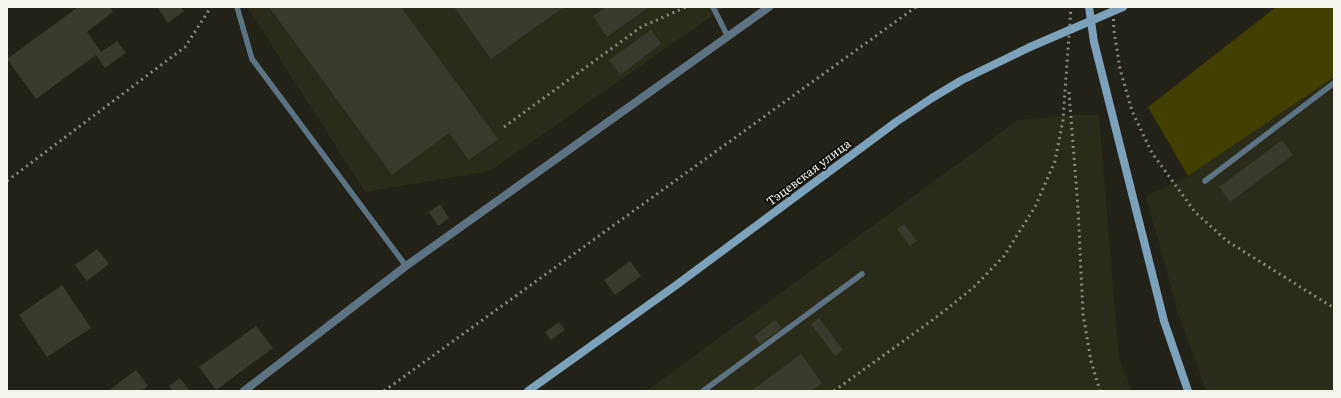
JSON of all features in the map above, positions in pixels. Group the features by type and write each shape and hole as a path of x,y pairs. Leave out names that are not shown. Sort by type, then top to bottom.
{"street":[{"path":"244,391 406,266 769,7"},
{"path":"1089,7 1094,42 1164,321 1188,391"},
{"name":"Тэцевская улица","path":"528,391 675,286 896,122 932,98 962,80 1122,7"}],"lane":[{"path":"237,7 252,59 406,266"},
{"path":"713,7 728,37"},
{"path":"1205,181 1334,83"},
{"path":"703,391 862,274"}],"shaded area":[{"path":"247,7 725,7 490,171 365,192"},
{"path":"1276,7 1334,7 1334,79 1333,78 1188,176 1148,107"},
{"path":"1333,78 1334,391 1206,391 1178,313 1146,196 1188,176"},
{"path":"1074,115 1099,115 1119,359 1132,391 646,391 1018,120"}],"building":[{"path":"78,7 110,7 113,12 87,32 101,52 117,41 126,53 105,68 96,55 36,99 7,59"},
{"path":"157,7 181,7 184,11 168,23"},
{"path":"269,7 401,7 498,139 469,160 449,133 392,175"},
{"path":"454,7 564,7 491,59"},
{"path":"606,7 649,7 607,37 593,16"},
{"path":"651,30 661,44 620,75 609,60"},
{"path":"1282,140 1293,155 1230,202 1219,187"},
{"path":"440,204 449,218 438,226 429,212"},
{"path":"904,224 917,241 910,246 897,229"},
{"path":"97,249 109,264 87,281 75,265"},
{"path":"630,261 641,276 615,295 604,280"},
{"path":"62,285 91,328 47,357 19,315"},
{"path":"819,318 843,350 835,356 811,324"},
{"path":"775,320 782,328 760,344 754,336"},
{"path":"559,322 565,330 551,340 545,332"},
{"path":"256,326 273,348 216,390 199,367"},
{"path":"801,354 822,383 811,391 751,391"},
{"path":"136,370 148,386 141,391 108,391"},
{"path":"180,378 190,391 173,391 169,386"}],"railway":[{"path":"7,181 185,47 211,7"},
{"path":"504,127 641,27 686,7"},
{"path":"384,391 916,7"},
{"path":"834,391 934,319 973,288 1004,256 1035,207 1055,161 1063,120 1071,7"},
{"path":"1113,7 1114,31 1120,69 1132,111 1152,153 1195,212 1227,241 1334,308"},
{"path":"1069,92 1078,208 1083,314 1091,361 1100,391"}]}
